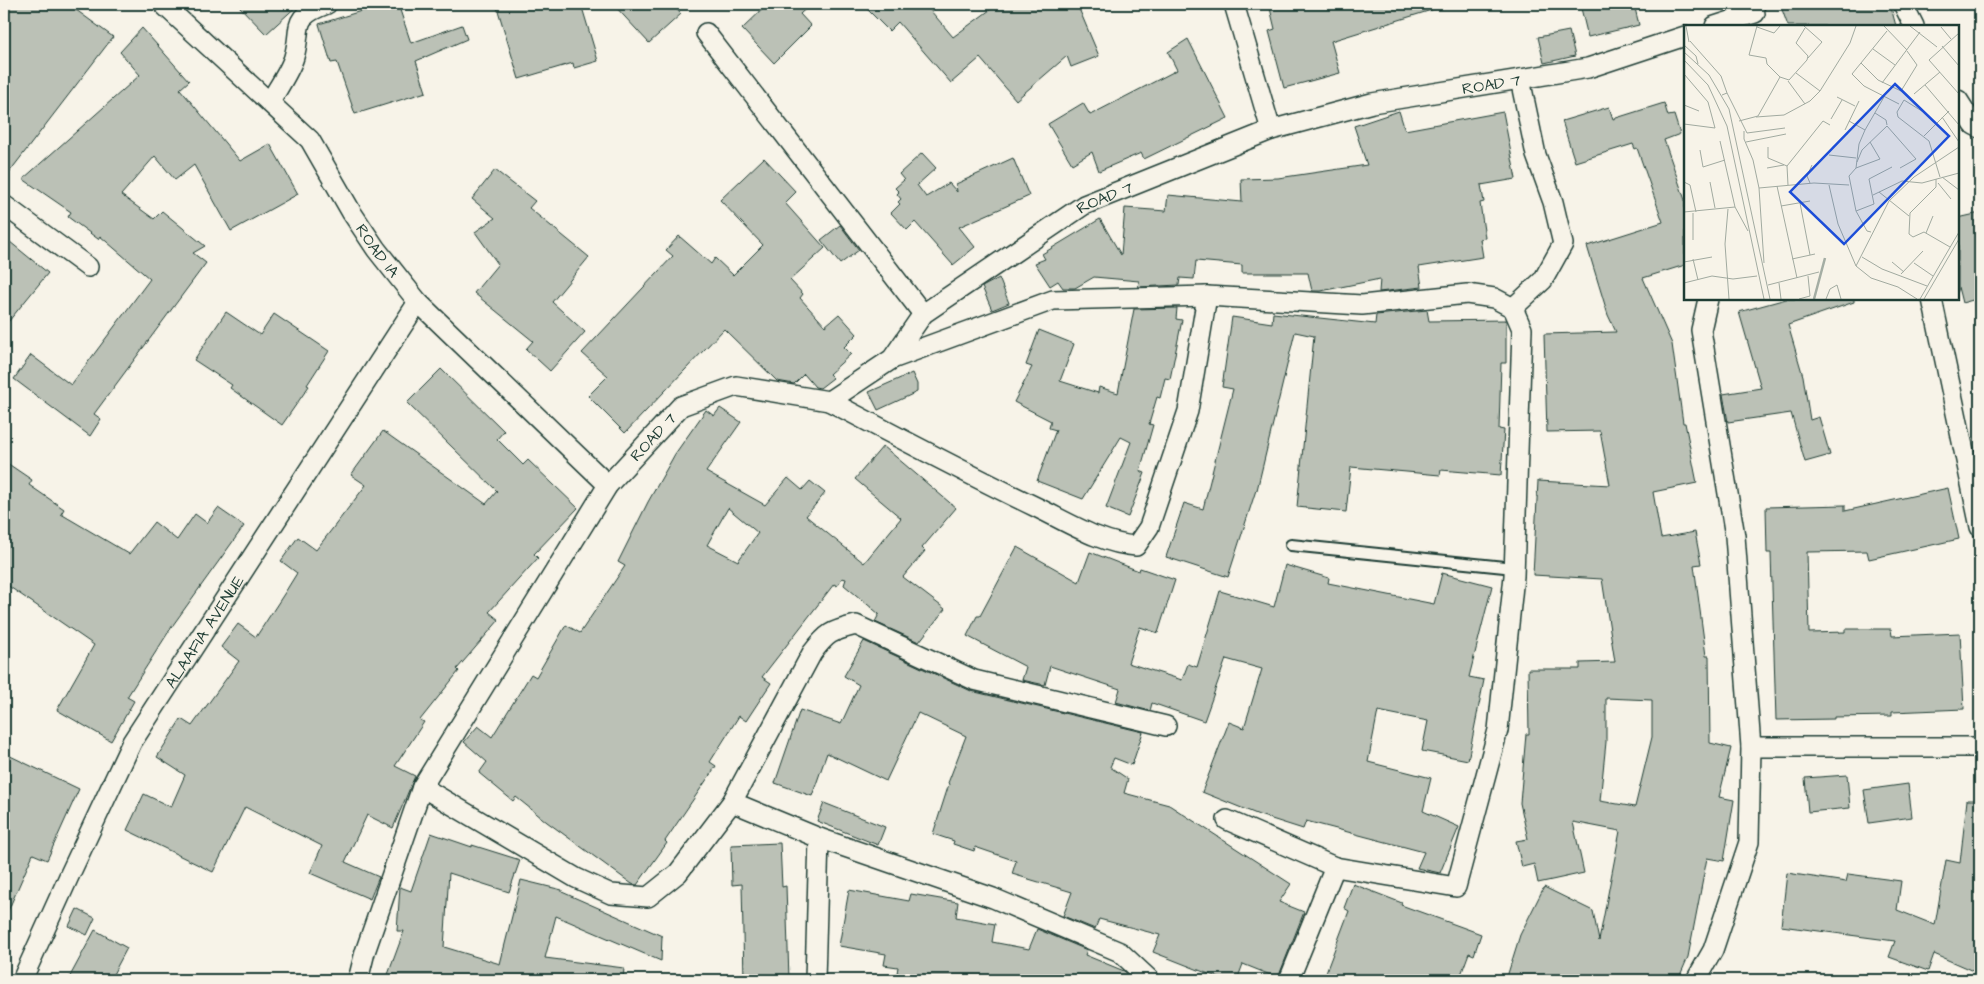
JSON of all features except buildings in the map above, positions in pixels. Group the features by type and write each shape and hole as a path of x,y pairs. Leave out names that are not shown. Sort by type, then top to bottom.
{"street":[{"name":"ROAD 1A","path":"164,4 310,140 376,249 418,302 608,485"},
{"path":"270,102 294,58 299,20 310,10 327,4"},
{"path":"1234,4 1271,130"},
{"path":"1902,4 1913,25"},
{"path":"1718,25 1756,14"},
{"path":"706,33 923,314"},
{"name":"ROAD 7","path":"358,980 365,952 422,787 608,485 681,406 736,386 829,400 892,359 923,314 1084,205 1271,130 1372,103 1588,68 1684,36"},
{"path":"1513,308 1543,280 1563,244 1553,202 1536,155 1520,79"},
{"path":"1959,102 1974,125 1980,128"},
{"path":"4,205 88,267"},
{"path":"892,359 1053,300 1206,296 1362,305 1467,294 1494,298 1513,308 1522,330 1514,568 1498,730 1456,887 1335,867 1227,820"},
{"path":"829,400 1054,516 1120,545 1136,546 1149,528 1188,411 1206,296"},
{"path":"1696,980 1712,950 1749,842 1751,747 1735,536 1701,330 1708,300"},
{"path":"1932,300 1980,527"},
{"name":"ALAAFIA AVENUE","path":"22,980 132,742 418,302"},
{"path":"422,787 576,878 610,894 648,897 678,872 732,802 812,653 825,637 841,629 856,625 974,680 1166,726"},
{"path":"1751,747 1980,747"},
{"path":"732,802 819,838 993,898 1120,952 1150,980"},
{"path":"815,980 819,838"},
{"path":"1289,980 1335,867"}],"lane":[{"path":"1291,545 1514,568"}]}
